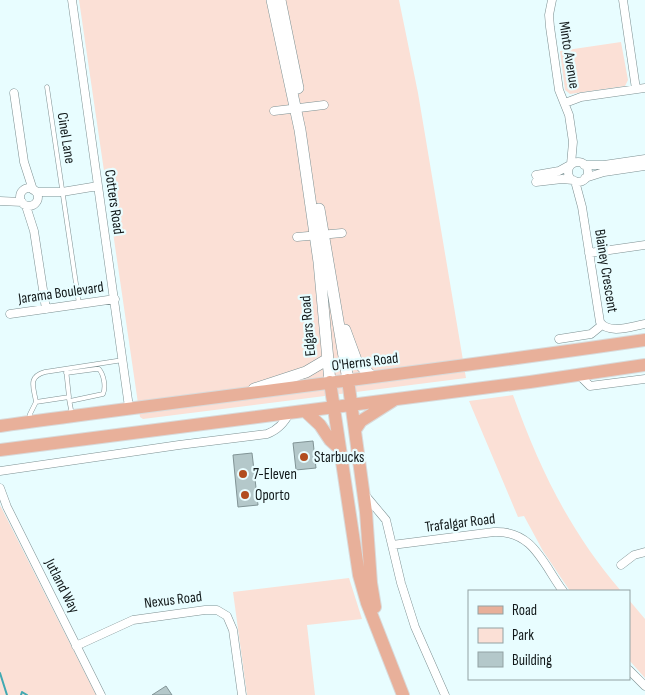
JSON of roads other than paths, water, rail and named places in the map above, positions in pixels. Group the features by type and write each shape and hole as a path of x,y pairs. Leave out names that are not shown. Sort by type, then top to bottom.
{"main road":[{"name":"Edgars Road","path":"272,0 298,108"},
{"name":"Edgars Road","path":"280,0 319,235 336,307 352,405 363,492 371,583 383,647"},
{"name":"Edgars Road","path":"319,235 330,382 359,575 367,603 401,693"},
{"path":"336,307 356,360 372,377"},
{"name":"O'Herns Road","path":"0,426 130,407 645,340"},
{"path":"235,394 306,372 328,359"},
{"path":"0,450 645,365"},
{"path":"355,430 361,421 396,399"},
{"path":"305,410 340,449"}],"street":[{"name":"Cotters Road","path":"72,0 130,407"},
{"name":"Minto Avenue","path":"552,0 549,15 550,27 558,90 570,115 573,142 571,165"},
{"path":"624,0 636,89"},
{"path":"565,103 575,98 645,88"},
{"path":"14,93 46,309"},
{"path":"274,111 324,104"},
{"name":"Minto Avenue","path":"573,142 584,164"},
{"path":"645,159 604,165 578,162 536,178 580,182 604,172 645,166"},
{"path":"584,164 588,173 585,179"},
{"path":"571,165 568,175 574,181"},
{"name":"Blainey Crescent","path":"582,207 585,179"},
{"name":"Blainey Crescent","path":"574,181 582,207 598,313 602,325 610,329 645,324"},
{"path":"0,201 98,186"},
{"path":"297,237 342,233"},
{"path":"589,253 645,245"},
{"name":"Jarama Boulevard","path":"10,314 115,299"},
{"path":"558,339 591,334 602,325"},
{"path":"579,375 590,386 645,379"},
{"path":"0,471 267,434 282,425 287,420 290,412"},
{"name":"Jutland Way","path":"0,488 7,507 101,695"},
{"path":"363,492 374,507 385,517 401,583 415,626 445,695"},
{"name":"Trafalgar Road","path":"392,544 494,532 511,532 530,543 562,590"},
{"path":"622,565 634,555 645,552"},
{"name":"Nexus Road","path":"76,646 133,620 217,610 227,616 233,630 242,695"},
{"path":"630,671 645,686"}],"lane":[{"name":"Cinel Lane","path":"47,87 79,304"},
{"path":"66,371 123,360"},
{"path":"30,422 30,414 36,402 34,377 45,372 96,369 99,369 103,376 105,389 103,394 96,397 36,402"},
{"path":"66,371 72,416"}],"waterway":[{"path":"0,673 7,695"},
{"path":"21,695 22,692 27,695"}],"place":[{"name":"Starbucks","path":"304,457"},
{"name":"7-Eleven","path":"243,474"},
{"name":"Oporto","path":"245,495"}]}
